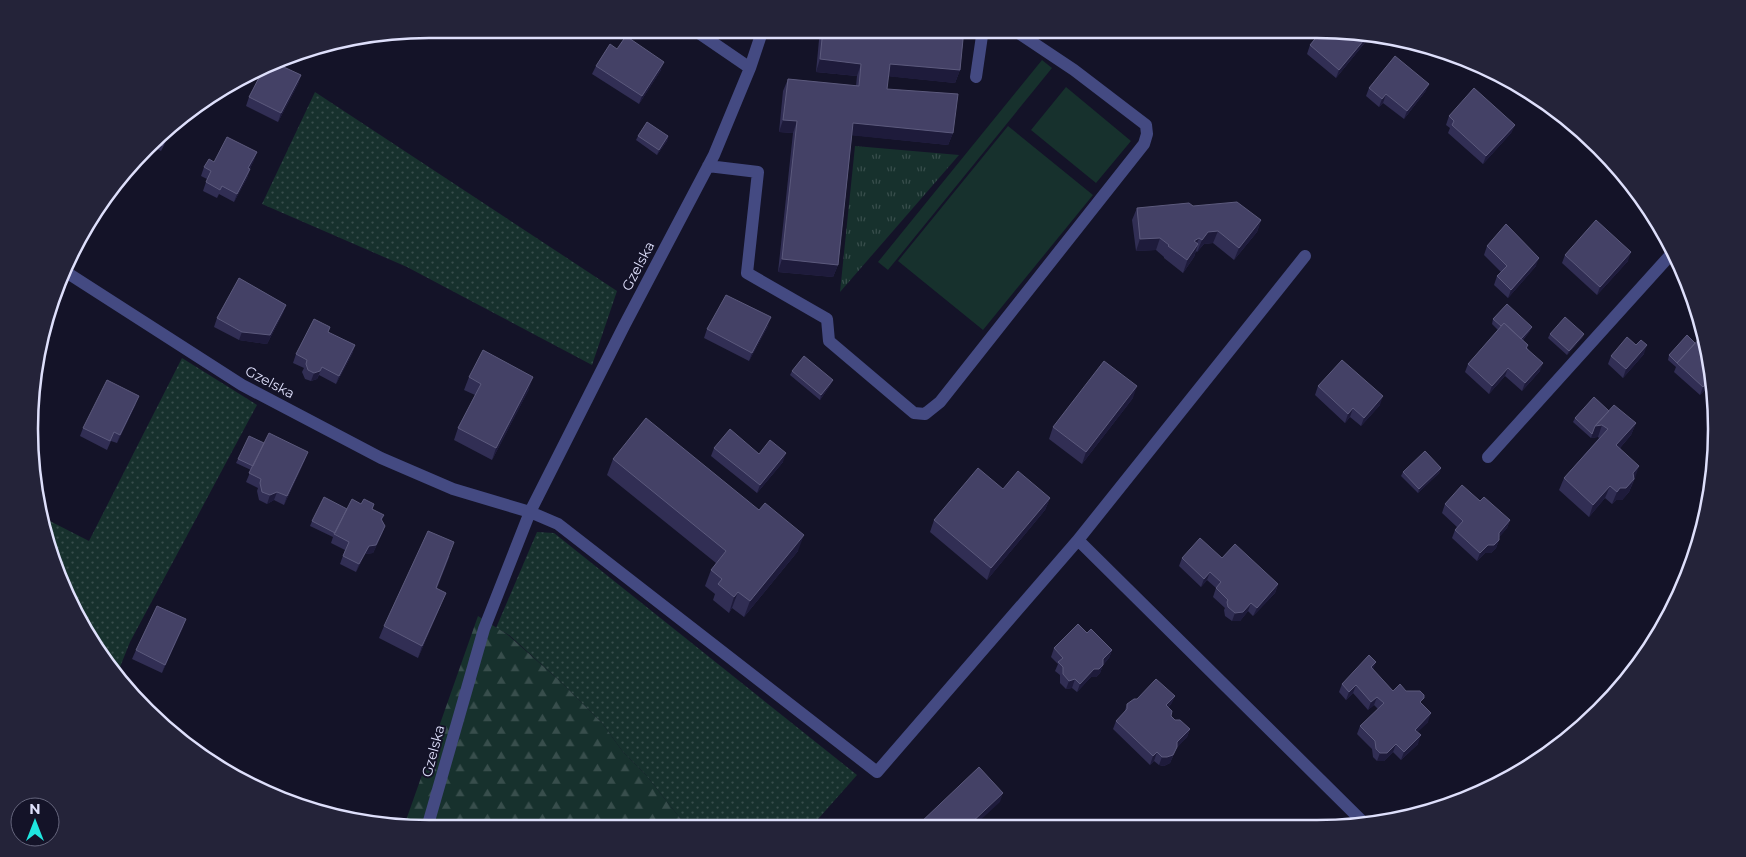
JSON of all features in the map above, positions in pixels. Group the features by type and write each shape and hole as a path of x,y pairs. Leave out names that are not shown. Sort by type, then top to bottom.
{"street":[{"path":"706,38 750,68"},
{"name":"Gzelska","path":"430,820 484,629 530,512 628,317 708,166 734,109 759,38"},
{"path":"976,78 982,38"},
{"path":"708,166 758,172 747,274 827,318 829,342 914,414 925,414 947,394 1144,144 1147,134 1146,125 1139,119 1074,70 1026,38"},
{"path":"530,512 558,524 877,772 1078,540 1305,256"},
{"path":"1488,457 1669,257"},
{"name":"Gzelska","path":"69,274 242,385 381,458 453,489 530,512"},
{"path":"1078,540 1358,817"}],"green space":[{"path":"1042,60 1052,68 888,270 878,262"},
{"path":"1066,87 1131,141 1096,183 1031,130"},
{"path":"315,92 617,291 592,365 407,267 262,204"},
{"path":"1008,126 1093,195 983,330 898,261"},
{"path":"855,146 959,155 840,292"},
{"path":"182,358 257,405 130,642 119,669 90,624 67,578 49,520 89,541"},
{"path":"537,532 554,533 857,775 817,820 681,820 646,775 623,752 602,723 561,682 509,635 496,628"},
{"path":"478,616 508,635 561,682 602,723 623,752 646,775 681,820 428,820 406,819"}],"building":[{"path":"625,38 629,38 664,62 642,96 596,66 610,44 617,49"},
{"path":"822,38 963,38 960,70 890,64 887,89 958,94 953,133 853,123 838,265 782,259 797,121 783,120 788,79 859,86 861,64 820,59"},
{"path":"1316,38 1364,40 1339,70 1310,45"},
{"path":"1395,56 1429,84 1407,111 1386,94 1382,99 1369,88"},
{"path":"282,66 301,75 281,113 249,97 260,76 279,67"},
{"path":"1474,88 1515,125 1486,156 1452,125 1454,121 1449,116"},
{"path":"647,122 668,136 659,150 638,136"},
{"path":"227,137 257,152 237,194 222,186 220,190 206,182 211,171 204,167 209,159 214,162"},
{"path":"1237,202 1261,220 1239,248 1218,231 1208,232 1202,240 1199,238 1194,241 1198,244 1187,260 1160,238 1140,239 1137,208 1189,203 1193,206"},
{"path":"1596,220 1631,252 1600,287 1565,255"},
{"path":"1506,224 1539,258 1511,290 1497,276 1507,266 1487,246"},
{"path":"239,278 286,305 270,335 242,332 217,318"},
{"path":"726,295 771,317 752,353 707,329"},
{"path":"1507,304 1532,327 1521,339 1504,323 1501,326 1493,319"},
{"path":"1565,317 1584,334 1569,351 1550,334"},
{"path":"314,319 330,327 328,332 355,345 339,376 322,367 320,371 314,373 308,370 307,360 296,354"},
{"path":"1504,323 1528,345 1526,348 1543,363 1525,383 1508,368 1492,386 1468,364"},
{"path":"1687,335 1695,343 1677,363 1669,355"},
{"path":"1627,337 1636,345 1641,340 1647,345 1626,369 1611,356"},
{"path":"1698,340 1706,384 1703,387 1677,363"},
{"path":"483,350 533,377 496,448 458,428 481,384 469,377"},
{"path":"804,356 833,380 821,395 792,371"},
{"path":"1342,360 1383,396 1364,418 1353,408 1348,414 1318,386"},
{"path":"1104,361 1137,386 1086,452 1053,427"},
{"path":"107,380 139,396 120,435 114,432 110,441 83,428"},
{"path":"1594,397 1609,411 1595,426 1592,434 1575,418"},
{"path":"1614,405 1636,423 1616,445 1639,466 1633,473 1634,479 1626,488 1620,488 1617,492 1610,486 1593,505 1564,478 1608,429 1602,425 1595,426"},
{"path":"646,418 759,510 765,503 804,535 750,601 738,592 734,597 718,584 722,579 711,570 726,551 613,459"},
{"path":"730,429 759,454 770,440 786,453 760,485 714,448"},
{"path":"269,433 308,452 287,496 277,492 270,495 262,492 261,479 249,473"},
{"path":"249,436 264,443 253,466 238,459"},
{"path":"1425,451 1441,468 1419,489 1403,472"},
{"path":"978,468 1003,489 1018,471 1050,498 991,568 934,520"},
{"path":"1462,485 1480,501 1484,497 1510,520 1499,533 1499,540 1494,545 1488,545 1480,553 1455,530 1463,521 1445,504"},
{"path":"324,497 347,509 335,533 312,521"},
{"path":"352,499 361,504 364,499 374,504 372,509 384,515 381,519 385,526 376,545 369,546 359,564 343,556 349,542 334,534"},
{"path":"428,531 454,542 436,588 446,593 422,646 384,626"},
{"path":"1200,538 1222,558 1235,544 1278,584 1257,608 1251,603 1243,612 1235,613 1228,607 1228,600 1216,588 1221,582 1210,572 1204,579 1182,558"},
{"path":"157,606 186,619 165,665 136,650"},
{"path":"1078,624 1087,633 1091,629 1112,650 1103,659 1103,665 1099,669 1094,669 1080,684 1075,679 1069,681 1063,674 1063,667 1058,662 1063,658 1054,648"},
{"path":"1369,655 1376,662 1371,667 1393,691 1400,684 1406,691 1420,691 1424,698 1420,702 1431,713 1415,730 1421,735 1404,752 1396,744 1387,753 1380,753 1376,749 1375,741 1360,726 1384,703 1377,697 1371,702 1356,685 1349,692 1342,684"},
{"path":"1156,679 1175,696 1166,705 1172,711 1171,716 1175,720 1180,720 1190,729 1177,742 1173,755 1167,757 1162,757 1157,752 1153,756 1116,721 1127,709 1127,704 1137,699"},
{"path":"979,767 1003,793 974,820 923,820"}]}
